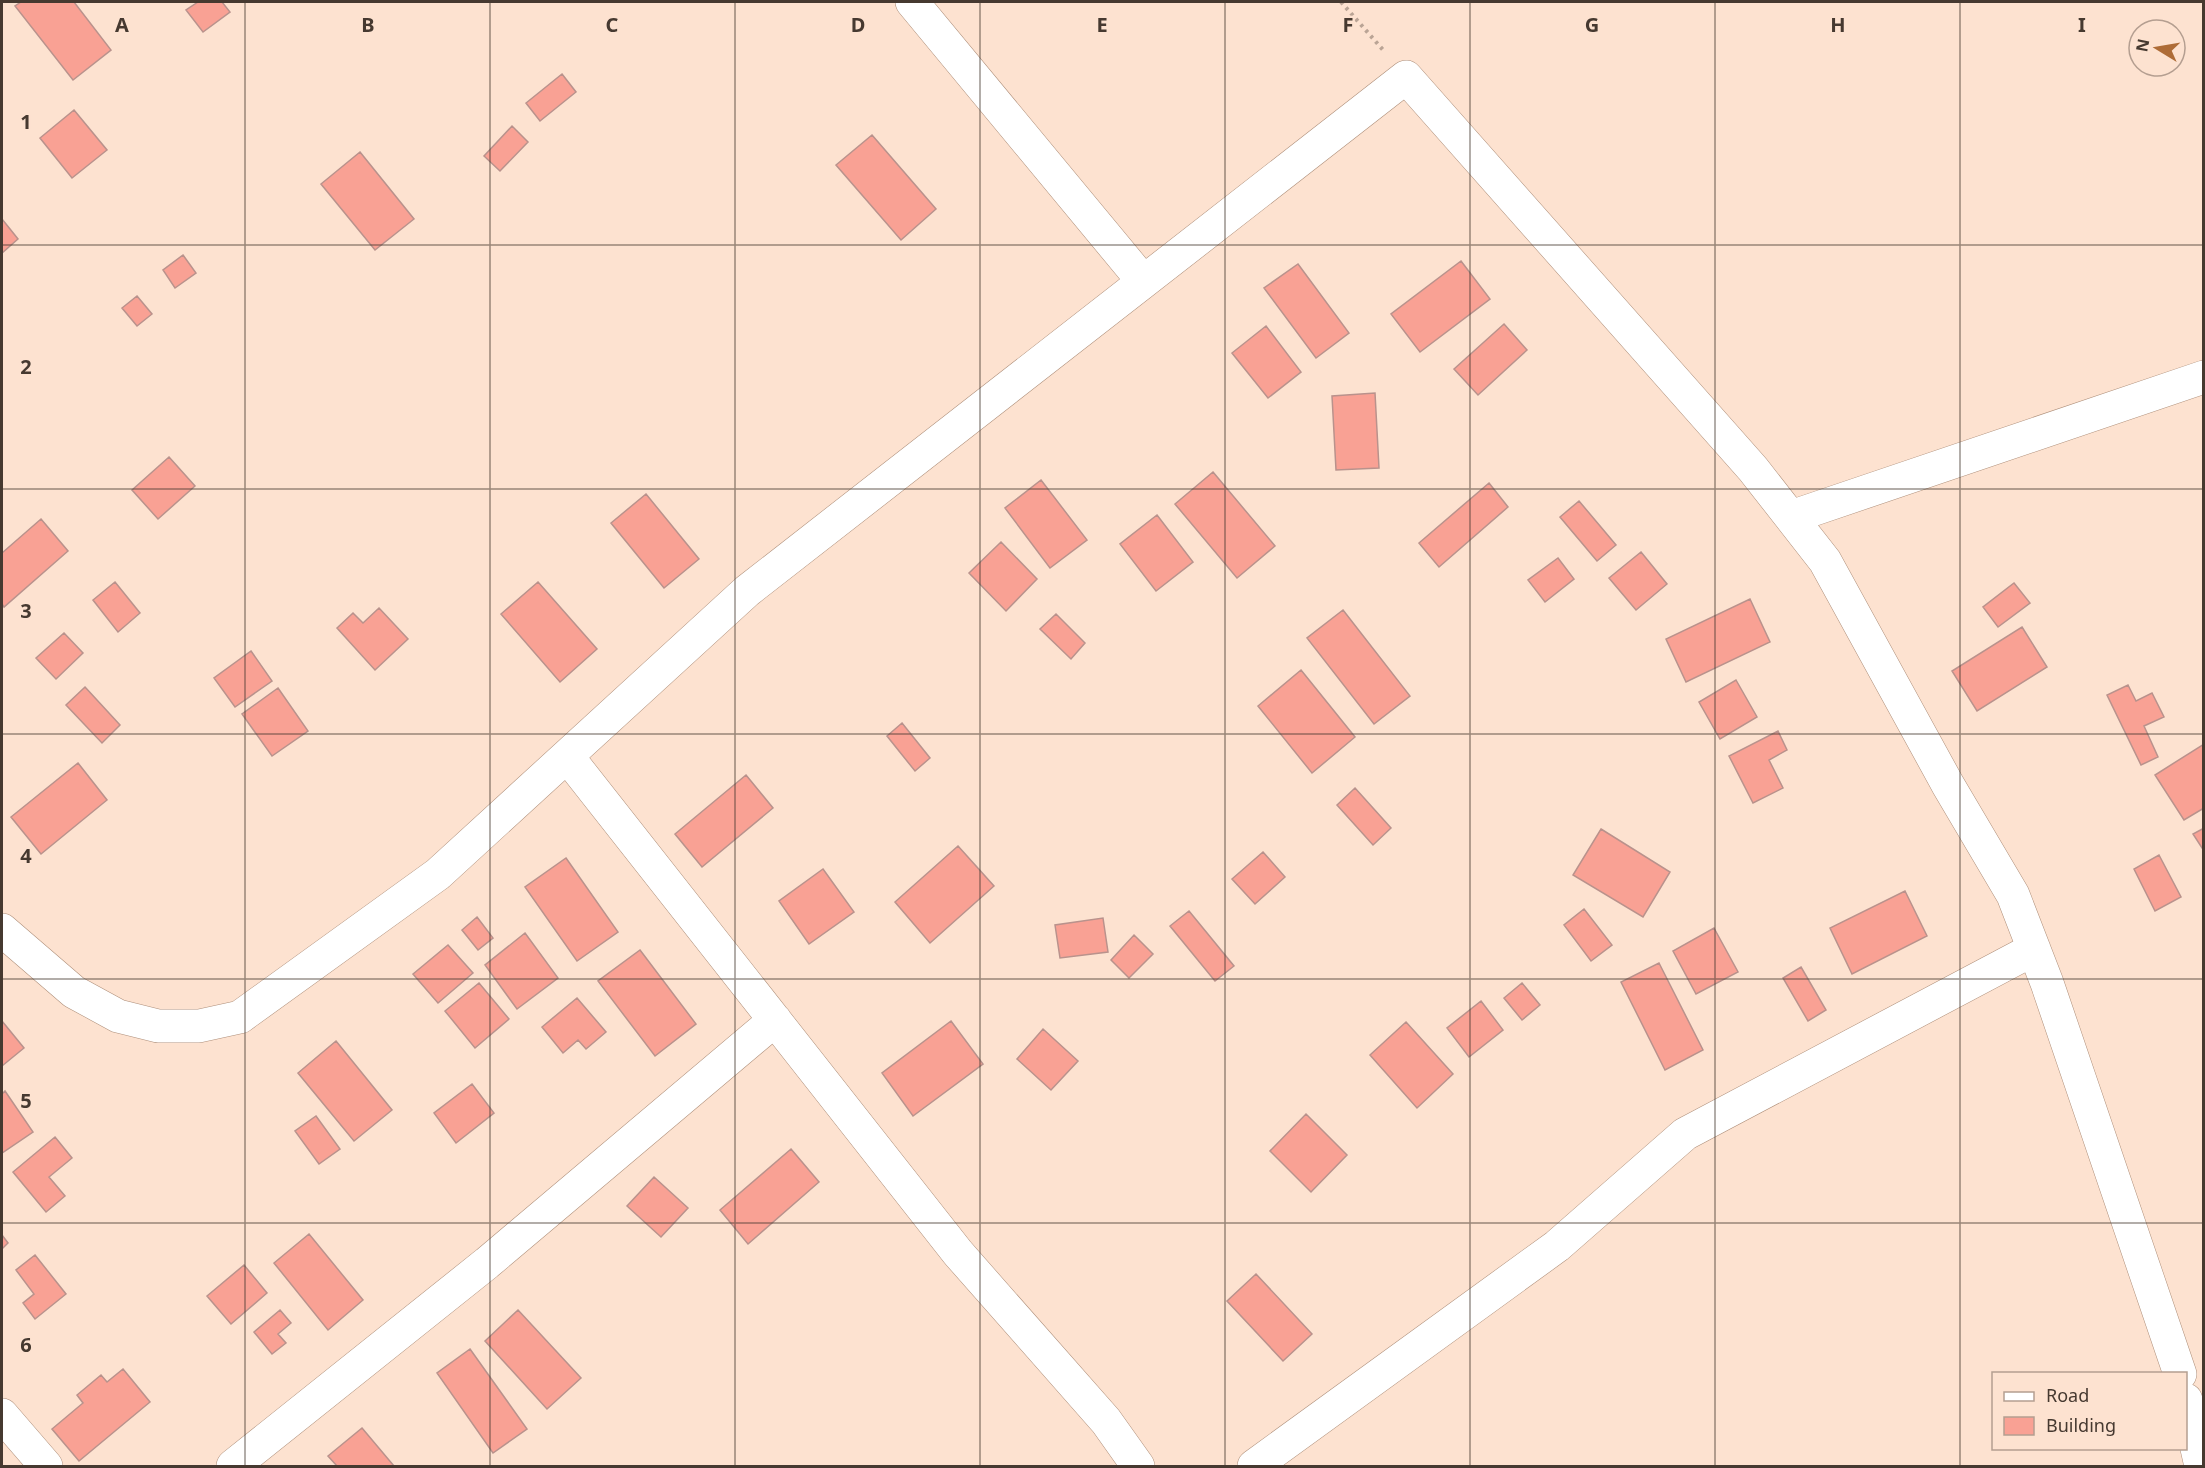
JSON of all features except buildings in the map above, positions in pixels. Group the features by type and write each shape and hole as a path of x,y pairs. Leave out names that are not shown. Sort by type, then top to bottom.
{"street":[{"path":"912,2 1143,281"},
{"path":"2,930 74,992 118,1016 168,1026 199,1026 240,1017 438,874 747,591 1406,77 1753,469 1825,561 1948,785 2013,895 2034,949 2179,1372"},
{"path":"1791,517 2204,377"},
{"path":"567,756 958,1253 1106,1420 1138,1467"},
{"path":"1254,1467 1557,1246 1685,1134 2034,949"},
{"path":"233,1467 487,1263 775,1020"},
{"path":"2187,1404 2201,1467"},
{"path":"2,1415 46,1467"}],"path":[{"path":"1341,2 1406,77"}]}
